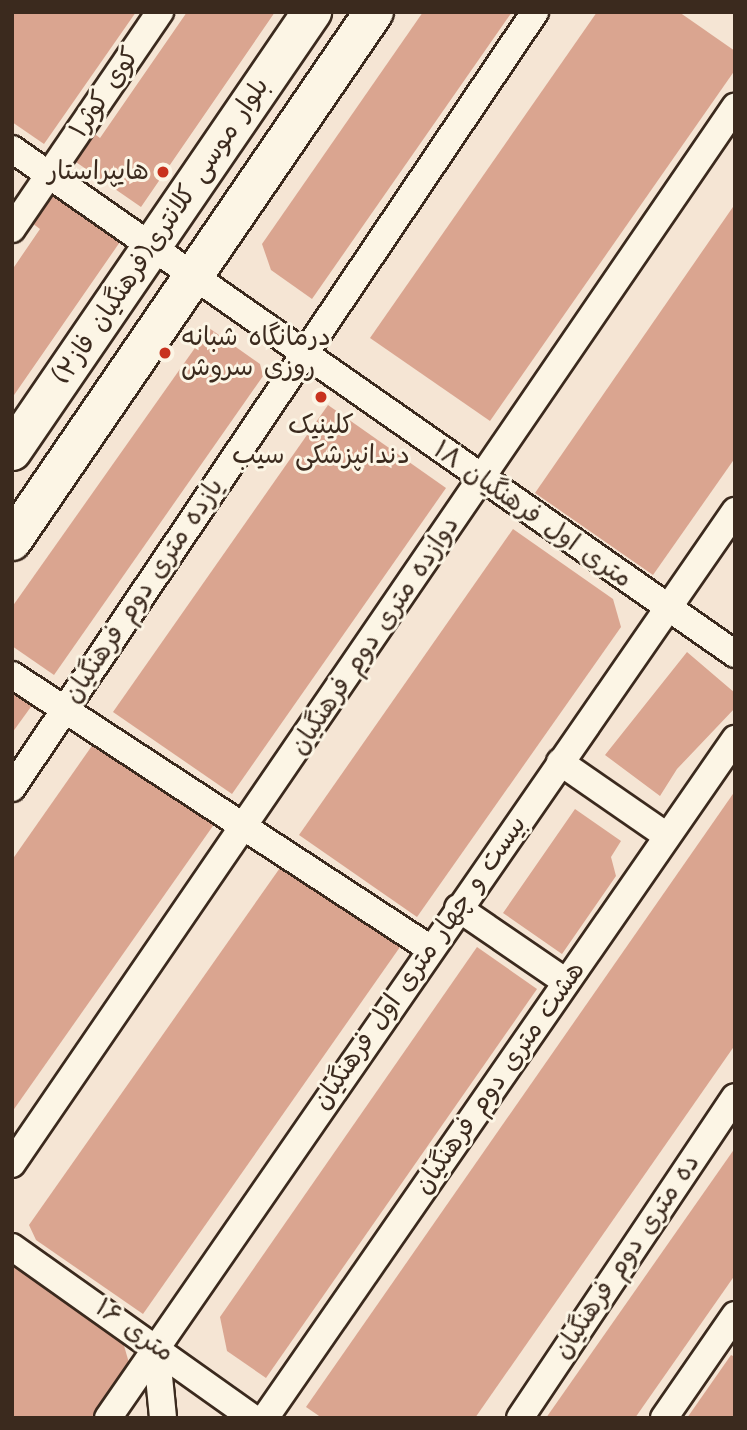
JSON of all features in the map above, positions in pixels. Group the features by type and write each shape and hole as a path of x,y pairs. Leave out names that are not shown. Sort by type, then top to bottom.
{"main road":[{"name":"بلوار موسی کلانتری(فرهنگیان فاز۲)","path":"12,450 312,12"},
{"name":"بلوار موسی کلانتری(فرهنگیان فاز۲)","path":"12,541 374,12"}],"street":[{"name":"کوی کوثر۱","path":"12,229 160,12"},
{"name":"یازده متری دوم فرهنگیان","path":"12,788 535,12"},
{"name":"دوازده متری دوم فرهنگیان","path":"12,1164 735,107"},
{"name":"۱۸ متری اول فرهنگیان","path":"12,149 302,355 735,654"},
{"name":"بیست و چهار متری اول فرهنگیان","path":"108,1418 458,908 735,511"},
{"path":"12,675 246,825 430,949"},
{"name":"هشت متری دوم فرهنگیان","path":"265,1418 735,738"},
{"path":"560,762 667,836"},
{"path":"458,908 566,982"},
{"name":"ده متری دوم فرهنگیان","path":"520,1418 735,1097"},
{"name":"۱۶ متری","path":"12,1247 156,1346 253,1418"},
{"path":"664,1418 735,1315"},
{"path":"156,1346 163,1418"}],"building":[{"path":"12,12 136,12 44,144 12,122"},
{"path":"187,12 275,12 141,207 73,160 92,132 100,138"},
{"path":"423,12 512,12 312,299 271,270 262,244"},
{"path":"597,12 679,12 735,51 735,70 490,421 370,338"},
{"path":"53,192 122,239 12,398 12,270 40,229 32,223"},
{"path":"735,204 735,458 653,575 535,493"},
{"path":"209,328 260,364 263,376 54,675 12,646 12,607"},
{"path":"328,405 446,488 232,794 113,712"},
{"path":"513,529 613,599 621,627 417,917 299,835"},
{"path":"687,652 735,693 735,708 677,769 660,796 605,755"},
{"path":"12,689 33,704 12,733"},
{"path":"96,740 215,823 12,1112 12,860"},
{"path":"735,791 735,1045 475,1418 322,1418 306,1407"},
{"path":"575,809 621,841 611,857 616,876 562,954 503,913"},
{"path":"282,865 400,947 143,1314 36,1240 29,1225"},
{"path":"477,947 537,989 266,1378 227,1351 220,1317"},
{"path":"735,1148 735,1275 635,1418 546,1418"},
{"path":"12,1265 123,1342 131,1370 98,1418 12,1418"},
{"path":"731,1355 735,1357 735,1418 687,1418"}],"place":[{"name":"هایپراستار","path":"163,172"},
{"name":"درمانگاه شبانه روزی سروش","path":"165,353"},
{"name":"کلینیک دندانپزشکی سیب","path":"321,397"}]}
